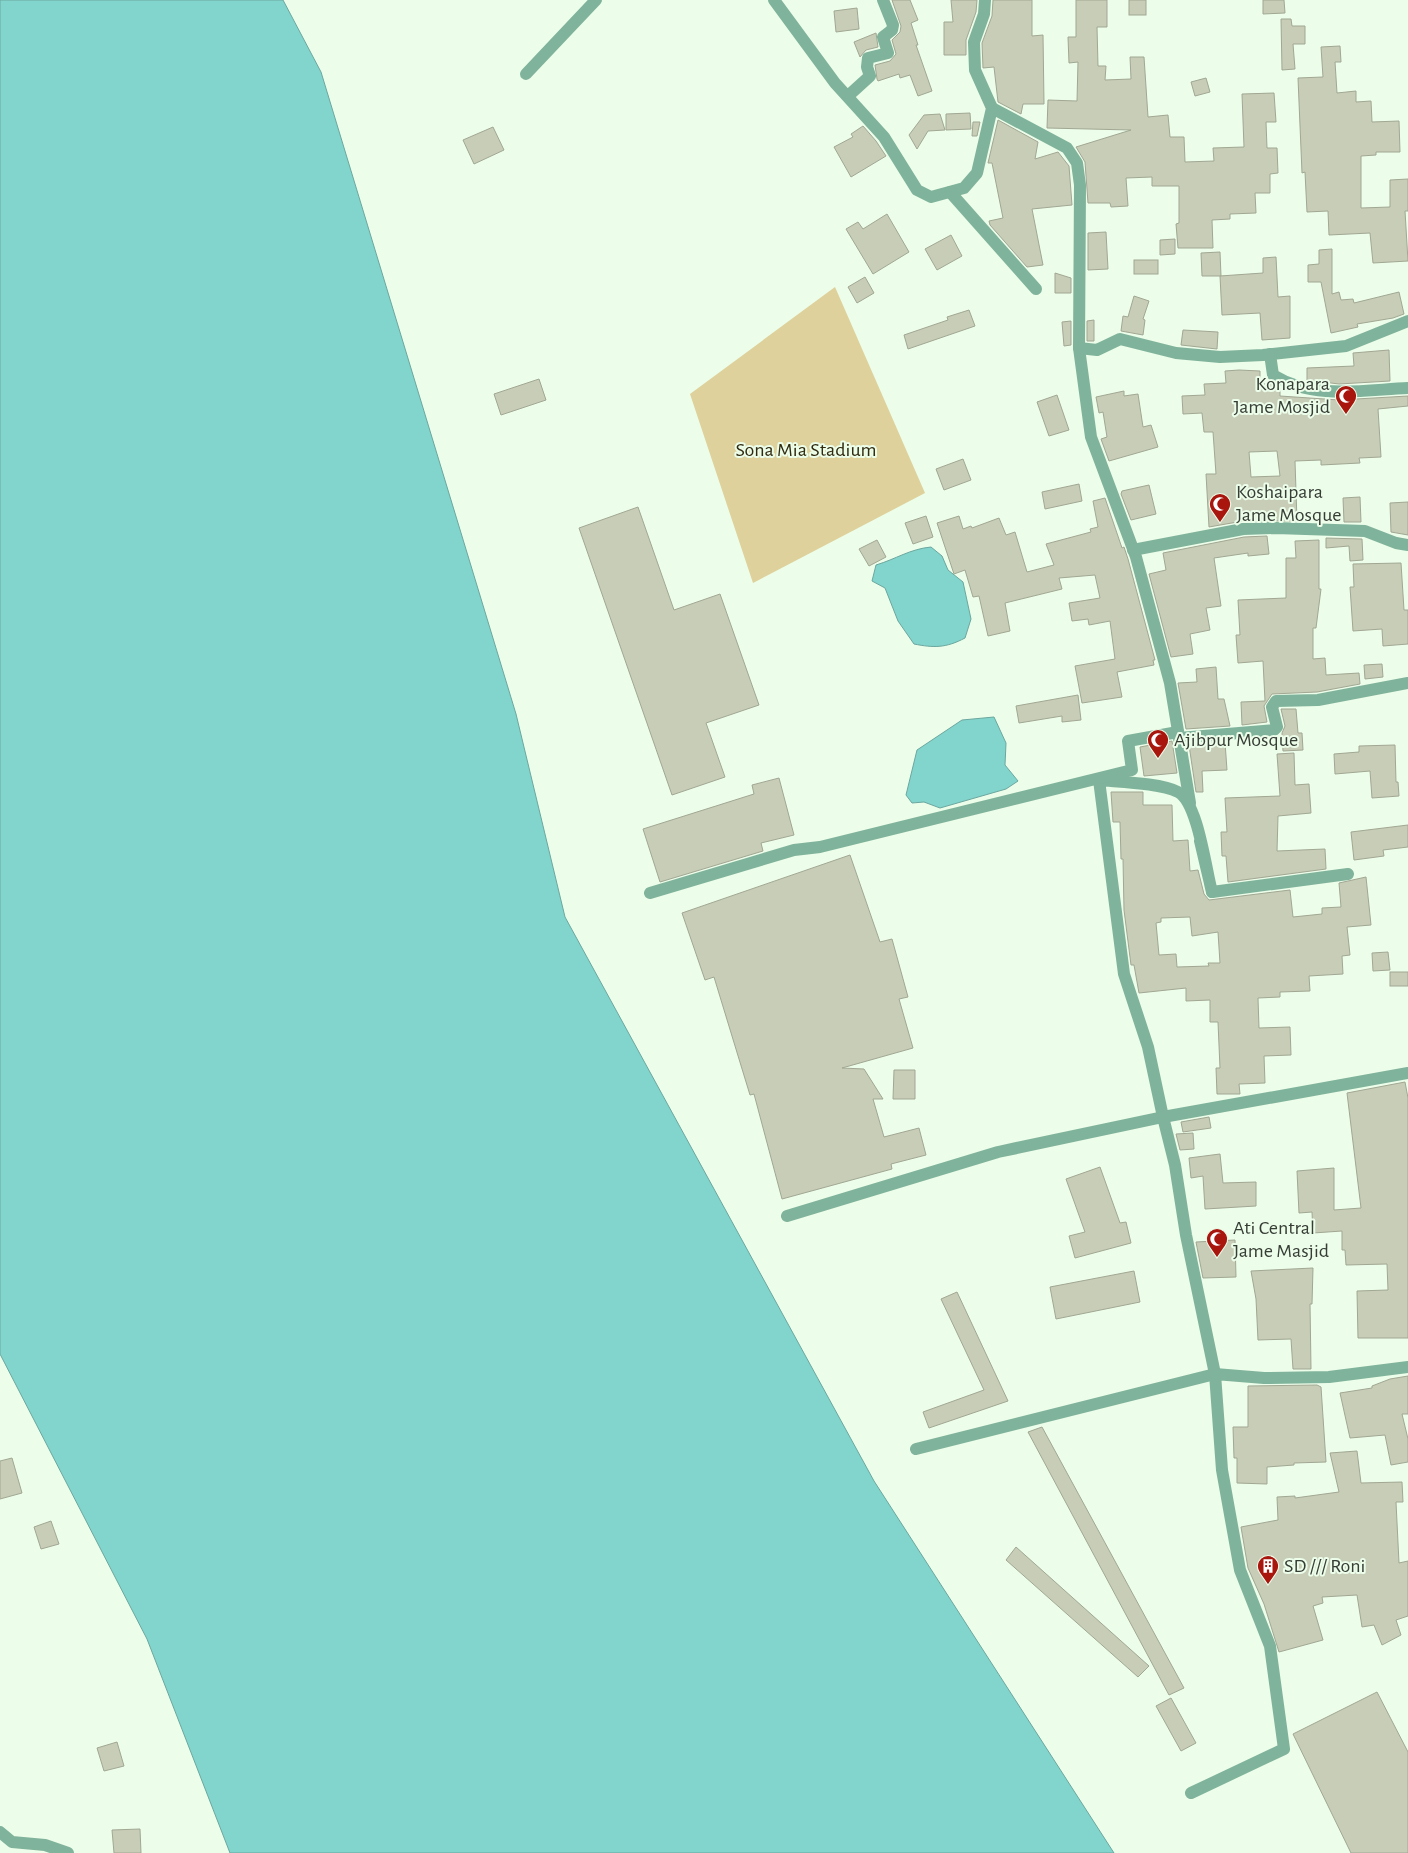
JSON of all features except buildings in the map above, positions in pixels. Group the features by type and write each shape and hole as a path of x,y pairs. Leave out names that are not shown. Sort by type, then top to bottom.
{"street":[{"path":"526,74 596,0"},
{"path":"774,0 835,83 884,137 917,190 931,197 964,188 977,172 992,108 975,70 974,42 984,14 985,0"},
{"path":"848,96 870,76 867,67 868,58 888,53 883,38 892,30 893,26 883,0"},
{"path":"992,108 1067,148 1077,163 1080,185 1079,348 1091,437 1133,550 1170,683 1190,803 1212,892 1348,874"},
{"path":"950,192 1036,289"},
{"path":"1079,348 1097,350 1120,339 1176,353 1220,357 1270,354 1346,346 1408,321"},
{"path":"1270,354 1273,375 1298,387 1338,392 1408,388"},
{"path":"1133,550 1242,529 1276,528 1365,531 1396,543 1408,545"},
{"path":"650,893 794,850 820,847 1099,780 1132,770 1128,741 1179,735 1274,730 1277,727 1272,708 1276,701 1318,700 1408,683"},
{"path":"1099,780 1146,785 1179,792 1190,803"},
{"path":"1099,780 1124,974 1148,1047 1175,1165 1186,1235 1215,1374 1222,1470 1240,1570 1270,1646 1284,1749 1191,1793"},
{"path":"787,1216 998,1152 1163,1117 1408,1073"},
{"path":"916,1449 1215,1374 1264,1378 1329,1377 1408,1367"},
{"path":"0,1832 12,1842 45,1846 68,1853"}],"green space":[{"name":"Sona Mia Stadium","path":"835,287 925,493 753,583 690,394"}],"water":[{"path":"0,0 283,0 321,72 516,714 565,917 874,1481 1114,1853 230,1853 147,1639 0,1354"},
{"path":"931,547 942,556 948,570 963,582 971,619 965,638 952,644 940,646 914,644 898,621 885,588 872,581 876,565 910,552"},
{"path":"994,717 1006,743 1005,765 1018,781 1006,789 940,808 924,802 912,803 906,795 917,750 962,720"}],"place":[{"name":"Konapara Jame Mosjid","path":"1346,415"},
{"name":"Koshaipara Jame Mosque","path":"1220,523"},
{"name":"Ajibpur Mosque","path":"1158,759"},
{"name":"Ati Central Jame Masjid","path":"1217,1258"},
{"name":"SD /// Roni","path":"1268,1585"}]}
